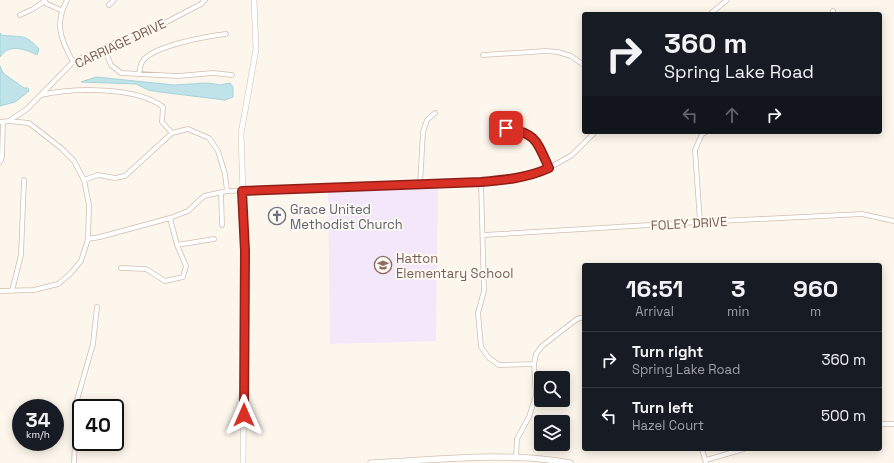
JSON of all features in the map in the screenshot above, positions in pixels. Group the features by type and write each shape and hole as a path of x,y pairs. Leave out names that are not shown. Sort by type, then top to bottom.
{"main road":[{"path":"371,463 392,463 454,458 516,457 570,463"}],"street":[{"path":"20,15 29,11 44,0 53,8 61,10"},
{"path":"67,0 61,10 59,26 73,62"},
{"path":"109,5 114,0"},
{"name":"CARRIAGE DRIVE","path":"0,162 2,158 2,122 9,121 26,109 73,62 129,36 156,27 202,4 205,0"},
{"path":"243,463 245,251 241,134 256,49 254,0"},
{"path":"712,12 727,0"},
{"path":"139,74 142,62 152,53 200,37 226,34"},
{"path":"104,48 111,65 121,73 178,76 213,73 232,75"},
{"path":"483,55 546,51 558,52 571,56 582,64"},
{"path":"40,95 63,91 123,91 157,102 163,107 162,122 172,133"},
{"path":"420,185 423,132 427,120 435,113"},
{"path":"0,291 34,290 58,284 70,274 81,261 88,239 88,205 84,180 74,161 61,148 29,123 14,123 9,121"},
{"path":"506,128 528,133 536,140 549,168"},
{"path":"84,180 98,176 115,178 125,176 172,133 188,129 209,138 218,151 225,174 227,191"},
{"path":"88,239 170,218 188,211 204,196 227,191 481,182 513,179 533,175 572,155 593,134"},
{"path":"700,222 695,150 702,134"},
{"path":"12,291 21,255 24,180"},
{"path":"481,182 484,291 478,313 481,347 488,358 499,365 534,364"},
{"path":"221,193 222,225"},
{"name":"FOLEY DRIVE","path":"483,235 862,214 894,221"},
{"path":"121,268 146,269 165,281 183,277 186,266 176,245 170,218"},
{"path":"176,245 214,239"},
{"path":"74,463 76,400 93,344 97,307"},
{"path":"516,457 517,439 529,417 536,395 534,364 536,354 542,346 577,319 582,318"},
{"path":"882,424 894,424"},
{"path":"703,451 706,462 738,451"}],"shaded area":[{"name":"Hatton Elementary School","path":"438,187 436,341 330,344 328,190"}],"water":[{"path":"0,33 1,35 22,37 29,40 39,49 37,55 17,48 8,50 0,57"},
{"path":"0,66 3,73 24,88 28,88 29,91 15,102 0,106"},
{"path":"96,77 174,85 208,83 220,85 230,83 233,87 233,97 225,100 148,90 136,84 81,82"}],"place":[{"name":"Grace United Methodist Church","path":"277,216"},
{"name":"Hatton Elementary School","path":"383,265"}],"route":[{"path":"244,415 245,251 242,191 481,182 513,179 533,175 549,168 536,140 528,133 506,128"}]}
